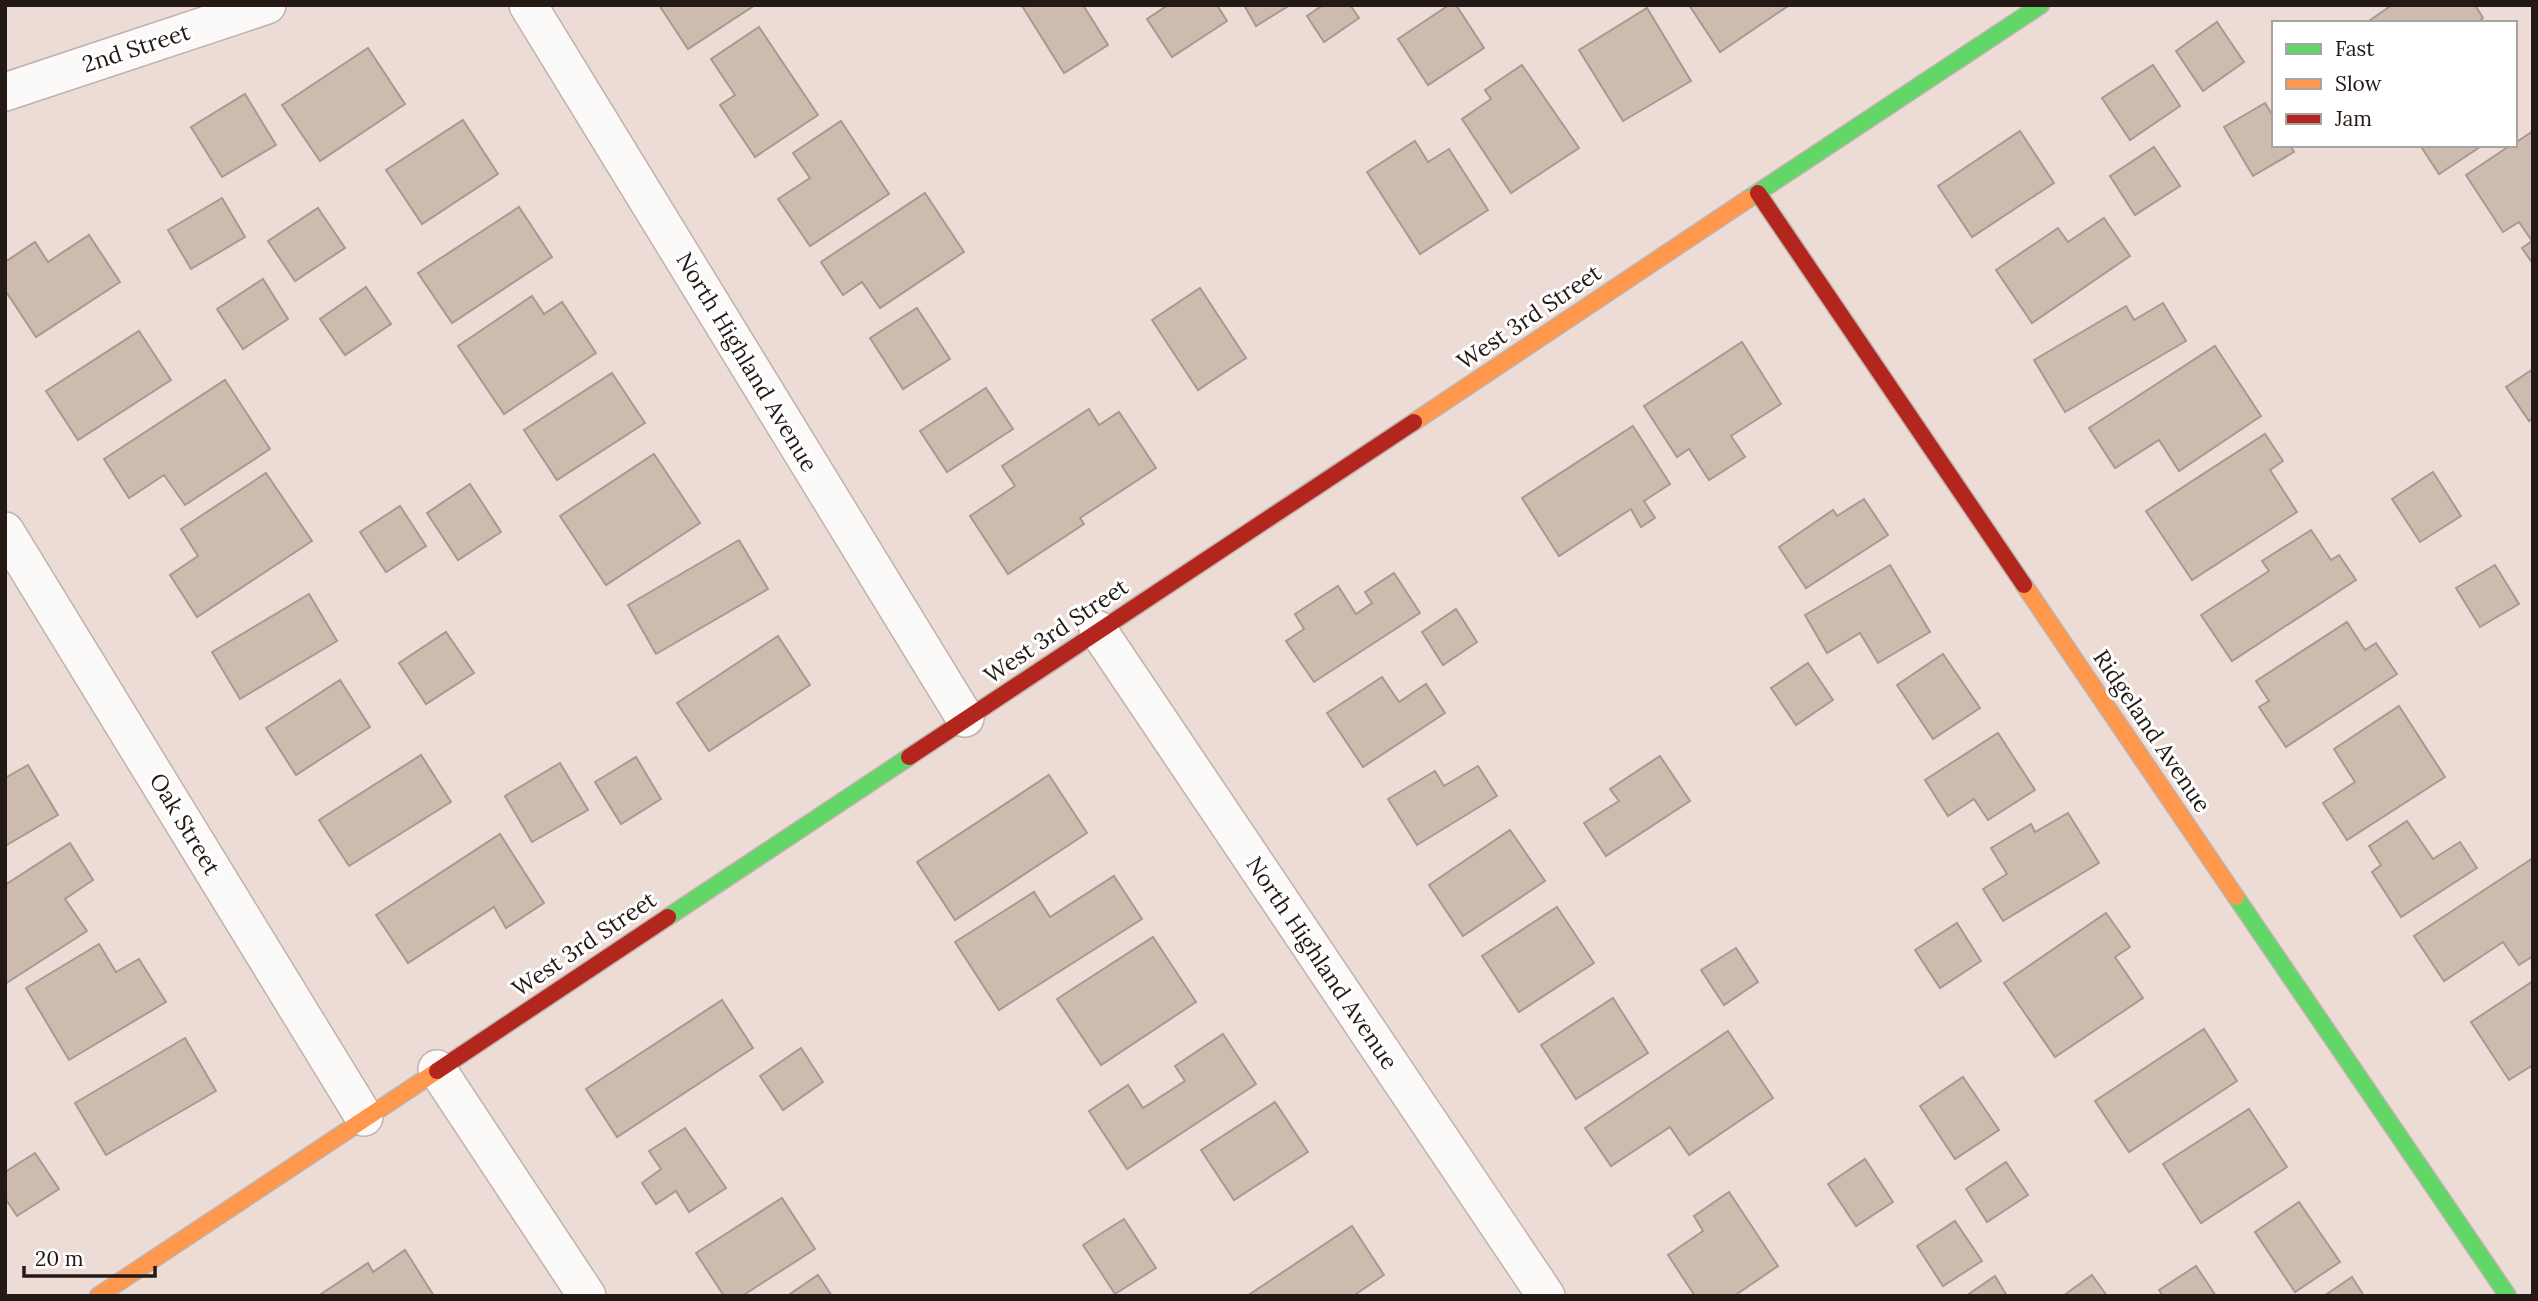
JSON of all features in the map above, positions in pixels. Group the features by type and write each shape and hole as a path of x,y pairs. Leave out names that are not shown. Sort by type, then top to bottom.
{"street":[{"name":"2nd Street","path":"5,92 267,5"},
{"name":"North Highland Avenue","path":"528,5 965,719"},
{"name":"West 3rd Street","path":"98,1296 2041,5"},
{"name":"Ridgeland Avenue","path":"1758,193 2508,1296"},
{"name":"Oak Street","path":"5,531 364,1117"},
{"name":"North Highland Avenue","path":"1098,630 1546,1296"},
{"path":"437,1069 587,1296"}],"building":[{"path":"659,5 755,5 688,49"},
{"path":"1023,5 1083,5 1108,45 1064,73"},
{"path":"1168,5 1217,5 1227,21 1172,57 1147,19"},
{"path":"1244,5 1290,5 1256,26"},
{"path":"1323,5 1350,5 1359,18 1324,42 1307,16"},
{"path":"1449,5 1456,5 1484,48 1428,85 1398,39"},
{"path":"1689,5 1787,5 1788,6 1720,52"},
{"path":"2392,5 2475,5 2483,18 2479,21 2369,21"},
{"path":"1647,8 1691,81 1623,121 1579,50"},
{"path":"2217,22 2244,62 2203,91 2176,51"},
{"path":"759,27 818,115 755,157 720,105 735,95 711,59"},
{"path":"368,48 405,104 320,161 282,105"},
{"path":"1522,65 1579,148 1511,193 1462,119 1491,99 1485,90"},
{"path":"2153,65 2180,106 2130,140 2102,98"},
{"path":"245,94 276,145 222,177 191,127"},
{"path":"2265,103 2272,115 2272,147 2291,147 2294,152 2253,176 2224,127"},
{"path":"463,120 498,174 422,224 386,170"},
{"path":"841,121 889,194 810,246 778,199 810,178 793,153"},
{"path":"2020,131 2054,183 1972,237 1938,186"},
{"path":"2533,131 2533,264 2522,248 2532,241 2519,222 2503,232 2466,175 2508,147 2517,147 2517,142"},
{"path":"1415,141 1428,162 1449,149 1488,210 1420,254 1367,172"},
{"path":"2154,147 2180,186 2135,215 2110,176"},
{"path":"2421,147 2480,147 2439,174"},
{"path":"925,193 964,252 880,308 862,282 843,295 821,262"},
{"path":"222,198 245,237 191,269 168,230"},
{"path":"519,207 552,257 452,323 418,273"},
{"path":"318,208 345,248 295,281 268,241"},
{"path":"2104,218 2130,256 2032,323 1996,270 2058,228 2068,242"},
{"path":"89,235 120,282 36,337 5,290 5,262 35,242 48,262"},
{"path":"263,279 288,319 243,349 217,309"},
{"path":"366,287 391,324 345,355 320,319"},
{"path":"1200,288 1246,358 1198,390 1152,320"},
{"path":"532,296 544,314 562,302 596,353 504,414 458,346"},
{"path":"2163,303 2186,341 2065,412 2034,360 2126,306 2134,320"},
{"path":"917,308 950,359 903,389 870,338"},
{"path":"139,331 171,380 78,440 46,391"},
{"path":"1742,342 1781,404 1731,436 1745,457 1709,480 1689,449 1677,457 1644,406"},
{"path":"2215,346 2261,416 2179,471 2159,440 2115,468 2089,428"},
{"path":"2533,369 2533,418 2529,421 2506,387"},
{"path":"612,373 645,423 557,480 524,430"},
{"path":"225,380 270,449 185,505 164,475 129,498 104,459"},
{"path":"986,388 1013,429 947,472 920,431"},
{"path":"1089,409 1099,425 1119,412 1156,468 1080,518 1084,524 1008,574 970,516 1015,486 1002,466"},
{"path":"1633,426 1670,484 1644,501 1655,518 1641,527 1631,509 1559,556 1522,498"},
{"path":"2265,434 2283,461 2270,470 2297,512 2192,580 2146,511"},
{"path":"654,454 700,523 606,585 560,516"},
{"path":"2433,472 2461,516 2420,542 2392,499"},
{"path":"266,473 312,541 197,617 170,575 198,556 181,529"},
{"path":"470,484 501,532 458,560 427,513"},
{"path":"1864,499 1888,535 1806,588 1779,547 1833,510 1837,516"},
{"path":"400,506 426,546 386,572 360,532"},
{"path":"2311,530 2331,560 2339,555 2356,580 2232,661 2201,615 2269,571 2262,561"},
{"path":"739,540 768,589 656,654 628,605"},
{"path":"1890,565 1930,632 1878,663 1860,633 1827,653 1805,615"},
{"path":"2495,565 2519,604 2480,627 2456,588"},
{"path":"1394,573 1420,613 1314,682 1286,641 1304,629 1295,614 1338,586 1356,614 1372,603 1365,592"},
{"path":"309,594 337,641 240,699 212,652"},
{"path":"1456,609 1477,642 1443,665 1422,632"},
{"path":"2347,622 2365,650 2376,643 2397,674 2286,747 2259,707 2269,701 2256,681"},
{"path":"446,632 474,673 426,704 399,663"},
{"path":"778,636 810,685 709,751 677,703"},
{"path":"1943,654 1980,708 1933,739 1897,685"},
{"path":"1808,663 1833,700 1796,725 1771,688"},
{"path":"1382,677 1399,702 1426,684 1445,713 1363,767 1327,713"},
{"path":"340,680 370,727 296,775 266,728"},
{"path":"2399,706 2445,777 2347,840 2323,803 2355,782 2334,749"},
{"path":"1998,733 2035,790 1988,820 1974,799 1948,816 1925,780"},
{"path":"421,755 451,802 349,866 319,820"},
{"path":"1660,756 1690,801 1606,856 1584,823 1619,801 1610,789"},
{"path":"636,757 661,799 621,824 595,782"},
{"path":"560,763 588,810 532,842 505,796"},
{"path":"28,765 58,815 5,846 5,778"},
{"path":"1478,766 1497,796 1417,845 1388,799 1435,771 1444,786"},
{"path":"1049,775 1087,833 955,920 917,862"},
{"path":"2068,813 2099,863 2003,921 1983,889 2007,874 1991,848 2031,824 2035,832"},
{"path":"2407,821 2433,859 2460,842 2477,868 2401,917 2372,872 2381,865 2369,846"},
{"path":"1510,830 1545,881 1463,936 1429,885"},
{"path":"500,834 544,903 506,928 494,907 408,963 376,915"},
{"path":"70,843 93,880 65,899 87,931 5,984 5,885"},
{"path":"2533,858 2533,956 2519,965 2503,942 2444,981 2414,936"},
{"path":"1114,876 1142,919 999,1010 955,942 1034,892 1050,917"},
{"path":"1557,907 1594,963 1519,1012 1482,956"},
{"path":"2106,913 2130,947 2115,957 2143,998 2055,1057 2004,983"},
{"path":"1957,923 1981,961 1940,988 1915,950"},
{"path":"1153,937 1196,1002 1101,1065 1057,999"},
{"path":"99,944 116,972 139,959 166,1002 69,1060 26,988"},
{"path":"1736,948 1758,982 1724,1005 1701,970"},
{"path":"2533,981 2533,1065 2509,1080 2471,1022"},
{"path":"1613,998 1648,1053 1576,1099 1541,1045"},
{"path":"722,1000 753,1048 617,1137 586,1089"},
{"path":"2204,1029 2237,1081 2129,1152 2095,1101"},
{"path":"1728,1031 1773,1098 1689,1155 1670,1127 1611,1166 1585,1128"},
{"path":"1223,1034 1256,1084 1127,1169 1089,1111 1128,1085 1143,1108 1185,1081 1175,1066"},
{"path":"185,1038 216,1091 106,1155 75,1103"},
{"path":"801,1048 823,1082 783,1110 760,1076"},
{"path":"1963,1077 1999,1130 1955,1159 1920,1106"},
{"path":"1275,1102 1308,1152 1234,1200 1201,1150"},
{"path":"2249,1109 2287,1167 2201,1223 2163,1164"},
{"path":"685,1128 726,1188 689,1212 676,1191 656,1204 642,1183 661,1169 649,1151"},
{"path":"35,1153 59,1189 17,1216 5,1198 5,1172"},
{"path":"1865,1159 1893,1202 1856,1226 1828,1184"},
{"path":"2006,1162 2028,1195 1987,1222 1966,1189"},
{"path":"1729,1192 1778,1266 1734,1296 1695,1296 1668,1255 1703,1231 1694,1216"},
{"path":"782,1198 815,1249 742,1296 724,1296 696,1253"},
{"path":"2299,1202 2340,1262 2295,1292 2255,1232"},
{"path":"1124,1219 1156,1268 1115,1294 1083,1245"},
{"path":"1955,1221 1982,1261 1943,1286 1917,1246"},
{"path":"1352,1226 1384,1275 1353,1296 1247,1296"},
{"path":"405,1250 434,1296 318,1296 368,1263 373,1272"},
{"path":"2196,1266 2216,1296 2163,1296 2159,1290"},
{"path":"818,1275 832,1296 787,1296"},
{"path":"2092,1275 2107,1296 2063,1296"},
{"path":"1995,1276 2007,1296 1966,1296"},
{"path":"2352,1277 2364,1296 2324,1296"}],"traffic: fast":[{"path":"1748,199 2041,5"},
{"path":"668,917 909,757"},
{"path":"2236,897 2508,1296"}],"traffic: slow":[{"path":"1414,422 1748,199"},
{"path":"2024,585 2236,897"},
{"path":"98,1296 437,1071"}],"traffic: jam":[{"path":"1758,193 2024,585"},
{"path":"909,757 1414,422"},
{"path":"437,1071 668,917"}]}
